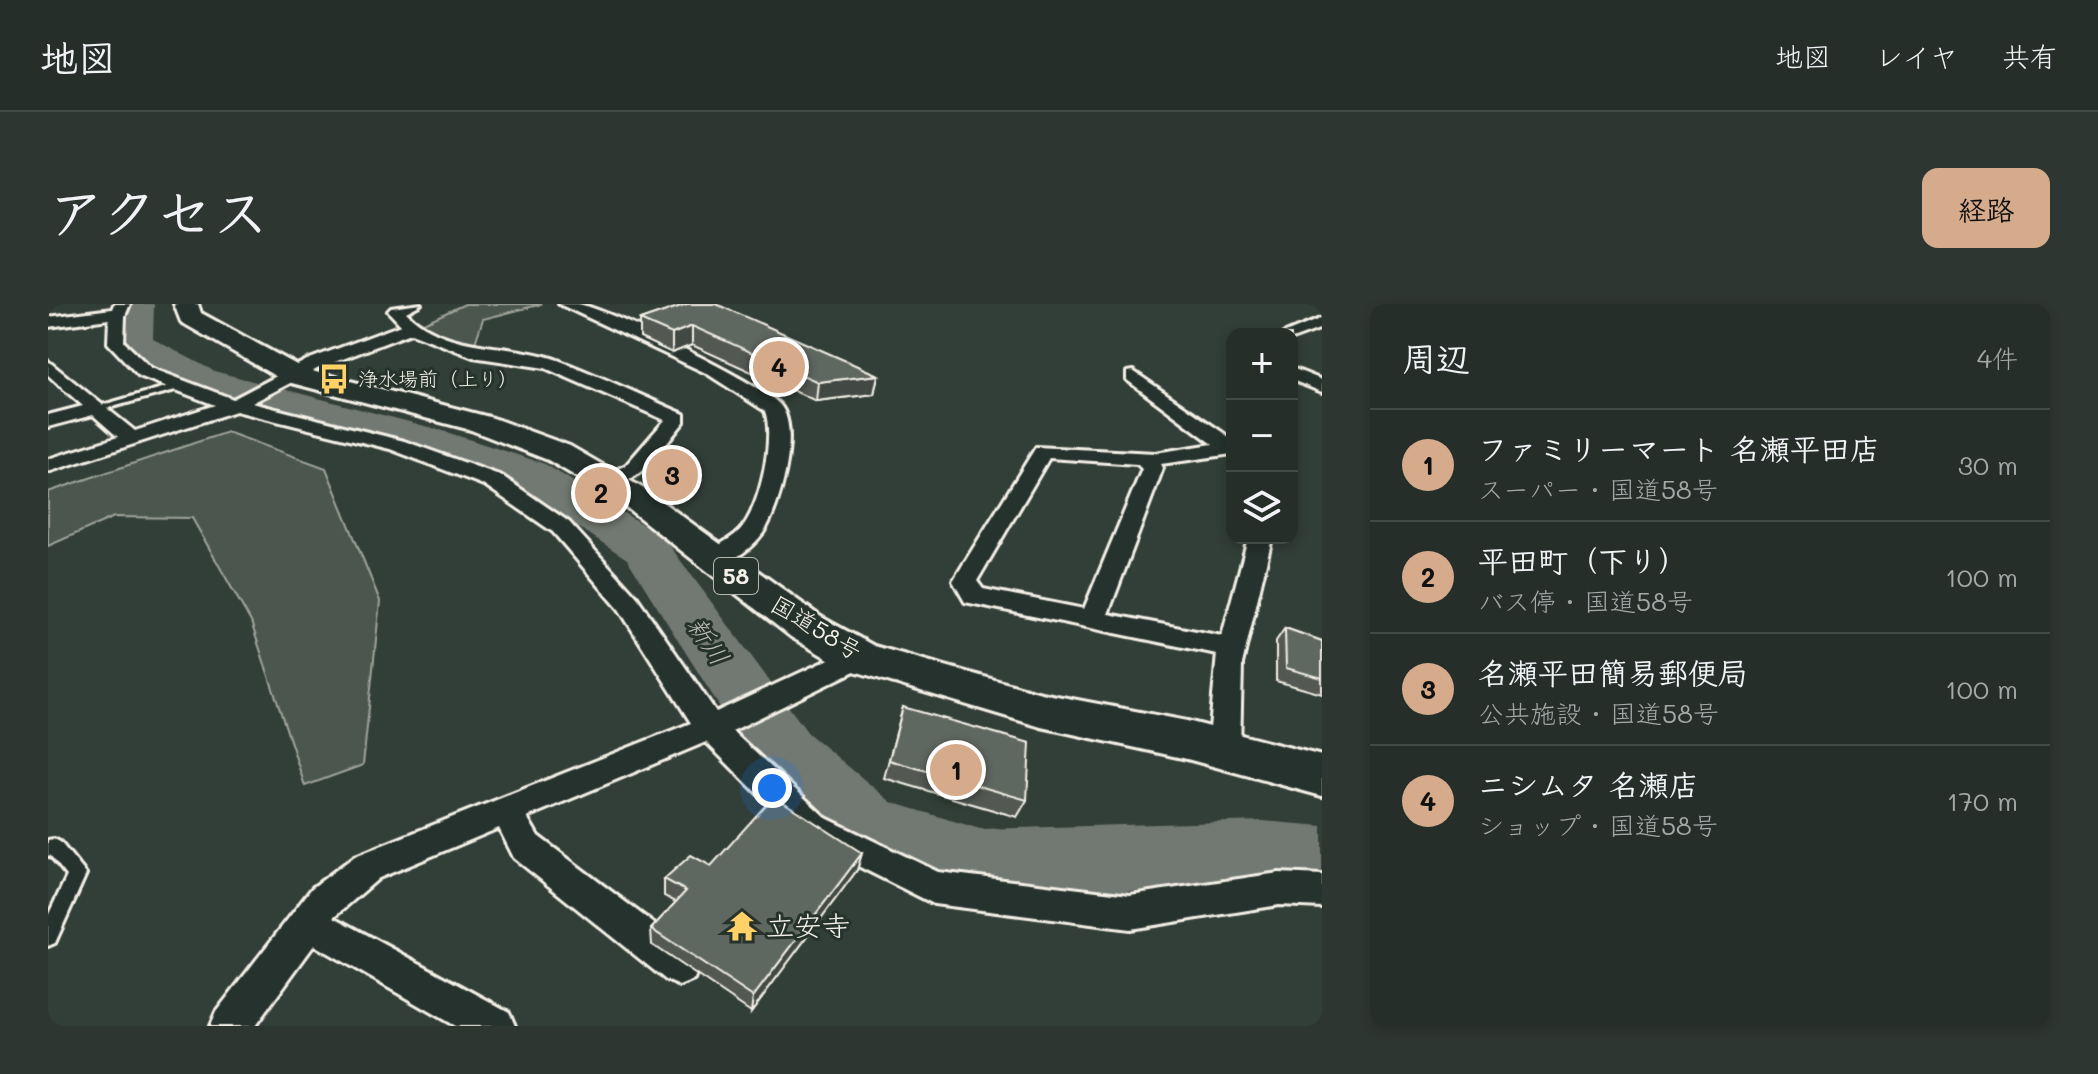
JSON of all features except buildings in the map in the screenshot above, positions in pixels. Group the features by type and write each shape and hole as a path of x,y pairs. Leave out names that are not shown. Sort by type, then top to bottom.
{"highway":[{"name":"国道58号","path":"186,304 190,317 294,375 482,424 559,453 608,480 806,627 859,657 1041,710 1224,750 1322,776"}],"street":[{"path":"413,304 396,311 411,327 479,353 549,363 677,418 633,469 608,480"},
{"path":"567,304 746,387 773,408 779,426 777,457 764,512 746,541 713,560"},
{"path":"48,322 120,308 116,343 145,372 235,405 397,445 494,481 561,527 628,603 710,728 814,828 934,888 1130,912 1279,889 1322,891"},
{"path":"1298,331 1322,323"},
{"path":"48,466 235,405 294,375 411,327"},
{"path":"1298,335 1322,343"},
{"path":"48,366 131,438"},
{"path":"1133,376 1226,443"},
{"path":"1298,376 1322,387"},
{"path":"48,421 97,408"},
{"path":"1226,448 1143,458 1043,451 965,581 974,596 1233,648"},
{"path":"1093,620 1153,468 1143,458"},
{"path":"1224,750 1228,664 1259,544"},
{"path":"230,1026 325,900 367,867 710,728 859,657"},
{"path":"507,811 526,847 680,967"},
{"path":"308,922 495,1026"}],"lane":[{"path":"97,408 180,386"},
{"path":"48,848 54,847 77,874 48,937"}],"shaded area":[{"path":"465,304 542,304 483,319 474,346 419,325"},
{"path":"227,432 326,468 380,601 363,765 305,786 251,622 192,518 114,517 48,546 48,492"}],"waterway":[{"name":"新川","path":"138,304 135,343 172,366 201,379 425,439 529,474 646,549 784,752 868,826 980,862 1263,854 1322,859"}],"place":[{"name":"ニシムタ 名瀬店","path":"779,367"},
{"name":"浄水場前（上り）","path":"334,379"},
{"name":"名瀬平田簡易郵便局","path":"672,475"},
{"name":"平田町（下り）","path":"601,493"},
{"name":"ファミリーマート 名瀬平田店","path":"956,770"},
{"name":"立安寺","path":"742,926"}]}
